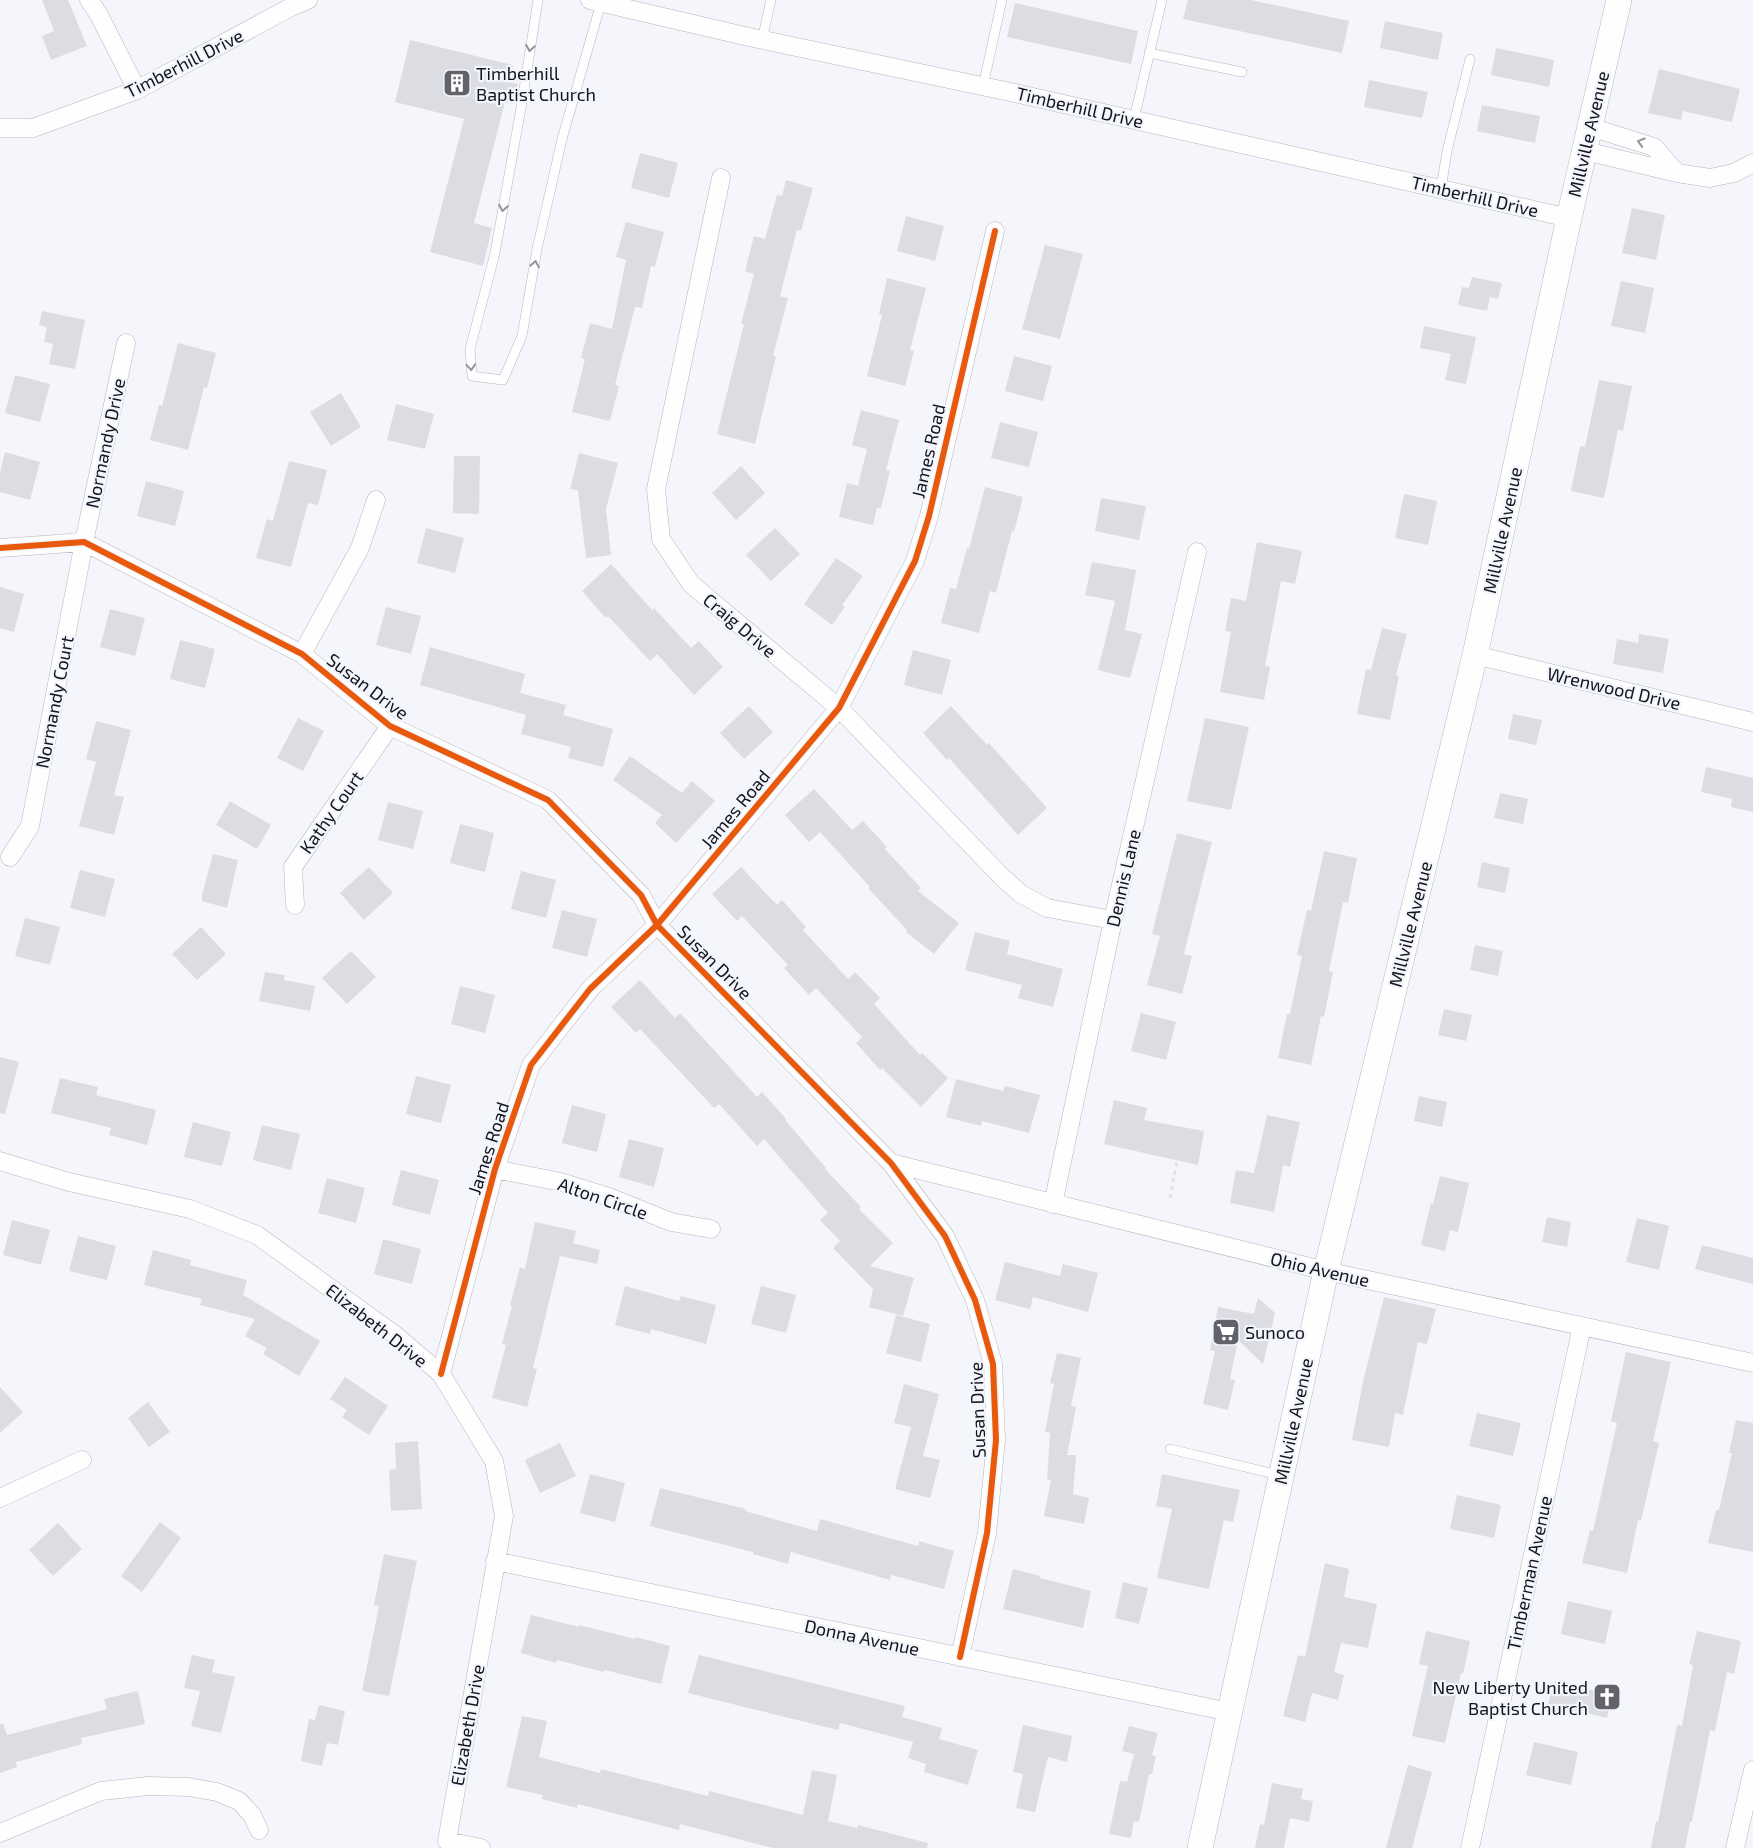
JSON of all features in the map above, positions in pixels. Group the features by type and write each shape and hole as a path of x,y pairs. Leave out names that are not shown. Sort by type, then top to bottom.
{"main road":[{"name":"Millville Avenue","path":"1200,1848 1326,1271 1475,655 1569,218 1619,0"}],"street":[{"path":"88,0 99,15 137,90"},
{"name":"Timberhill Drive","path":"0,128 33,128 137,90 291,7 308,0"},
{"name":"Timberhill Drive","path":"596,1 762,40 1134,119 1569,218"},
{"path":"1590,127 1654,147 1677,172"},
{"path":"1585,151 1710,178 1734,173 1753,163"},
{"name":"Craig Drive","path":"721,178 656,489 661,539 691,584 840,708 1002,877 1021,894 1047,908 1113,920"},
{"name":"James Road","path":"441,1374 495,1169 532,1064 590,989 657,925 840,708 915,561 929,516 995,231"},
{"name":"Normandy Drive","path":"84,542 126,343"},
{"path":"302,654 360,548 376,500"},
{"path":"0,548 84,542"},
{"name":"Susan Drive","path":"84,542 302,654 390,726 548,800 641,895 657,925 891,1162 945,1236 975,1300 993,1364 996,1440 987,1533 960,1657"},
{"name":"Normandy Court","path":"10,856 30,826 84,542"},
{"name":"Dennis Lane","path":"1053,1204 1113,920 1198,552"},
{"name":"Wrenwood Drive","path":"1475,655 1753,722"},
{"name":"Kathy Court","path":"295,905 293,867 390,726"},
{"name":"Elizabeth Drive","path":"0,1161 69,1182 190,1208 257,1235 395,1335 441,1374 494,1461 504,1516 447,1841 481,1848"},
{"name":"Ohio Avenue","path":"891,1162 1326,1271 1753,1363"},
{"name":"Alton Circle","path":"495,1169 561,1182 610,1197 671,1222 711,1229"},
{"name":"Timberman Avenue","path":"1470,1848 1582,1326"},
{"path":"0,1498 82,1460"},
{"name":"Donna Avenue","path":"495,1561 1230,1712"},
{"path":"1735,1848 1753,1770"},
{"path":"0,1833 101,1791 148,1786 188,1787 217,1792 239,1801 252,1815 259,1830"}],"lane":[{"path":"538,0 495,253 470,349 472,376 503,380 522,336 537,249 596,1"},
{"path":"762,40 771,0"},
{"path":"983,86 1002,0"},
{"path":"1134,119 1162,0"},
{"path":"1149,53 1242,72"},
{"path":"1441,189 1447,151 1470,59"},
{"path":"1170,1449 1281,1475"}],"path":[{"path":"1170,1198 1177,1160"}],"building":[{"path":"42,0 68,0 87,46 51,60 42,36 54,31"},
{"path":"1188,0 1251,0 1349,21 1342,53 1183,19"},
{"path":"1015,3 1138,31 1131,64 1007,37"},
{"path":"1385,21 1443,33 1438,60 1380,48"},
{"path":"410,40 513,65 509,82 518,84 513,104 505,102 474,223 492,228 483,266 430,252 464,119 395,102"},
{"path":"1496,48 1554,60 1549,87 1491,75"},
{"path":"1659,69 1740,89 1732,122 1683,111 1681,120 1648,113"},
{"path":"1369,80 1428,92 1422,118 1364,107"},
{"path":"1482,105 1540,116 1535,143 1477,131"},
{"path":"640,153 678,163 669,198 631,188"},
{"path":"786,180 813,188 801,231 797,230 780,296 788,298 773,356 776,356 755,444 717,434 744,324 741,324 754,274 745,271 754,236 765,239 777,195 782,196"},
{"path":"1632,208 1665,215 1656,260 1622,253"},
{"path":"906,216 944,226 935,261 897,251"},
{"path":"626,222 664,232 655,267 651,266 642,308 635,307 615,385 619,386 610,421 572,412 585,359 581,358 590,323 612,329 626,260 616,257"},
{"path":"1045,245 1083,254 1060,339 1022,329"},
{"path":"1472,277 1502,283 1498,299 1490,297 1487,311 1458,305 1462,287 1469,288"},
{"path":"887,278 926,288 910,350 914,351 905,386 867,376 882,315 879,314"},
{"path":"1621,281 1654,288 1645,333 1611,326"},
{"path":"42,311 85,320 75,369 49,364 53,344 44,342 47,327 39,325"},
{"path":"1424,326 1476,337 1466,384 1445,380 1451,354 1420,348"},
{"path":"178,343 216,353 207,388 204,387 188,450 150,440 159,405 162,406"},
{"path":"1014,356 1052,366 1043,401 1005,391"},
{"path":"15,375 50,384 40,422 5,413"},
{"path":"1599,380 1632,386 1623,431 1618,430 1604,498 1571,491 1580,446 1585,447"},
{"path":"341,393 361,427 331,446 310,412"},
{"path":"396,404 434,414 425,449 387,440"},
{"path":"861,410 899,420 886,470 890,471 881,508 877,508 873,525 839,517 847,483 858,486 867,449 852,445"},
{"path":"1000,422 1038,432 1029,467 991,458"},
{"path":"5,452 40,462 30,500 0,492 0,473"},
{"path":"579,453 618,463 606,509 611,555 586,558 578,490 570,489"},
{"path":"454,456 480,456 479,514 453,513"},
{"path":"289,461 327,470 318,505 308,503 291,567 256,558 267,519 273,521"},
{"path":"741,466 765,493 736,520 712,493"},
{"path":"146,481 184,491 175,526 137,516"},
{"path":"985,487 1023,497 996,593 990,591 979,633 941,623 950,588 956,589 967,548 969,549"},
{"path":"1404,494 1437,501 1428,545 1395,538"},
{"path":"1101,498 1146,506 1139,540 1095,531"},
{"path":"426,528 464,538 455,573 417,563"},
{"path":"775,528 800,554 771,581 746,555"},
{"path":"1257,542 1302,551 1295,584 1281,581 1265,666 1270,667 1264,700 1220,692 1231,632 1225,631 1231,598 1246,601"},
{"path":"836,558 863,576 842,605 845,607 832,625 804,604"},
{"path":"1092,562 1136,570 1125,630 1142,634 1130,678 1098,670 1115,601 1085,595"},
{"path":"611,564 652,610 654,608 691,648 699,641 723,667 694,695 657,654 650,661 608,616 606,618 582,591"},
{"path":"0,587 24,594 14,632 0,628"},
{"path":"386,607 421,616 411,654 376,645"},
{"path":"110,609 145,618 135,656 100,647"},
{"path":"1382,628 1407,634 1396,675 1399,676 1390,720 1357,714 1366,669 1371,670"},
{"path":"1639,634 1669,639 1663,673 1613,664 1617,639 1638,643"},
{"path":"180,640 215,649 205,688 170,679"},
{"path":"430,647 525,674 520,693 566,705 563,715 613,729 603,767 568,758 571,747 521,734 526,715 420,685"},
{"path":"913,650 951,660 942,695 904,685"},
{"path":"749,706 773,732 744,759 720,733"},
{"path":"951,706 987,745 989,743 1047,808 1018,835 949,758 947,760 923,733"},
{"path":"1513,714 1542,720 1536,745 1508,739"},
{"path":"298,718 324,731 303,771 277,758"},
{"path":"1205,718 1249,727 1231,810 1187,801"},
{"path":"96,721 131,730 114,795 124,797 114,835 79,826 96,762 86,759"},
{"path":"630,756 682,793 692,781 715,801 676,843 655,823 662,815 613,780"},
{"path":"1706,767 1753,778 1753,812 1731,807 1732,799 1701,792"},
{"path":"814,789 852,830 863,821 887,847 885,849 921,888 918,891 959,923 934,954 906,932 907,930 820,832 809,842 785,815"},
{"path":"1500,793 1528,799 1523,824 1494,818"},
{"path":"230,801 271,825 257,849 216,825"},
{"path":"388,802 423,811 413,849 378,840"},
{"path":"460,824 494,833 485,872 450,863"},
{"path":"1177,833 1212,842 1184,954 1192,956 1182,994 1147,985 1160,936 1152,934"},
{"path":"1324,851 1357,858 1348,903 1343,902 1329,971 1333,972 1324,1017 1321,1016 1311,1065 1278,1058 1287,1014 1290,1014 1302,956 1297,955 1307,910 1311,911"},
{"path":"213,854 238,860 227,908 202,901"},
{"path":"1482,862 1510,868 1505,893 1477,887"},
{"path":"369,867 393,893 364,920 340,893"},
{"path":"741,867 777,905 782,900 806,927 803,930 848,979 855,972 880,998 874,1004 920,1055 922,1053 948,1078 921,1107 882,1068 880,1070 856,1043 862,1037 816,988 809,995 784,968 788,965 742,916 737,921 712,894"},
{"path":"80,870 115,879 105,917 70,908"},
{"path":"521,871 556,880 546,918 511,909"},
{"path":"562,910 597,919 587,957 552,948"},
{"path":"25,918 60,927 50,965 15,956"},
{"path":"201,927 226,954 197,980 172,954"},
{"path":"975,932 1010,941 1007,954 1063,969 1053,1007 1018,998 1022,985 965,970"},
{"path":"1475,945 1503,951 1498,976 1470,970"},
{"path":"351,951 376,977 347,1004 322,978"},
{"path":"265,972 285,975 284,980 315,986 310,1011 259,1001"},
{"path":"640,980 675,1018 680,1013 757,1097 762,1092 825,1169 861,1207 859,1209 893,1243 870,1266 914,1278 903,1316 869,1307 873,1289 833,1248 840,1241 820,1220 828,1213 764,1139 757,1146 719,1104 714,1108 640,1029 636,1033 611,1007"},
{"path":"460,986 495,995 485,1033 451,1024"},
{"path":"1444,1009 1472,1015 1466,1041 1438,1035"},
{"path":"1141,1013 1176,1022 1166,1060 1131,1051"},
{"path":"0,1057 19,1062 5,1114 0,1113"},
{"path":"416,1076 451,1085 441,1123 406,1114"},
{"path":"60,1078 98,1087 96,1095 156,1110 147,1145 109,1135 111,1128 51,1113"},
{"path":"956,1079 1003,1091 1005,1086 1040,1095 1029,1133 982,1121 981,1126 946,1117"},
{"path":"1419,1096 1447,1102 1442,1127 1414,1121"},
{"path":"1114,1100 1147,1108 1144,1120 1204,1131 1198,1165 1104,1144"},
{"path":"572,1105 606,1114 597,1152 562,1143"},
{"path":"1267,1115 1300,1122 1290,1167 1283,1165 1274,1212 1230,1203 1236,1170 1254,1173"},
{"path":"193,1122 231,1132 222,1166 184,1157"},
{"path":"262,1125 300,1134 291,1170 253,1160"},
{"path":"629,1139 664,1148 654,1187 619,1177"},
{"path":"401,1170 439,1180 430,1215 392,1205"},
{"path":"1440,1176 1469,1183 1458,1232 1450,1230 1445,1251 1421,1245 1431,1203 1433,1204"},
{"path":"327,1178 365,1188 356,1223 318,1213"},
{"path":"1547,1217 1571,1222 1567,1247 1542,1242"},
{"path":"1637,1218 1669,1226 1659,1270 1626,1262"},
{"path":"12,1220 50,1230 41,1265 3,1255"},
{"path":"535,1222 576,1231 573,1243 600,1250 597,1264 560,1256 533,1368 537,1369 527,1407 492,1398 506,1345 502,1344 512,1306 510,1305 520,1267 525,1269"},
{"path":"78,1236 116,1246 107,1280 69,1271"},
{"path":"383,1239 421,1249 412,1284 374,1274"},
{"path":"1702,1245 1753,1258 1753,1284 1695,1269"},
{"path":"153,1250 191,1260 190,1265 247,1280 243,1295 320,1341 299,1376 263,1354 267,1348 245,1336 255,1319 200,1305 202,1299 144,1285"},
{"path":"1005,1262 1060,1276 1063,1264 1098,1273 1088,1312 1033,1297 1030,1309 995,1300"},
{"path":"625,1286 679,1301 681,1296 716,1305 706,1344 651,1329 650,1334 615,1325"},
{"path":"761,1286 796,1295 786,1333 751,1324"},
{"path":"1384,1297 1436,1309 1427,1344 1418,1342 1403,1415 1395,1413 1389,1447 1352,1440 1363,1382"},
{"path":"1258,1298 1275,1313 1263,1364 1238,1340 1230,1379 1235,1380 1228,1410 1203,1404 1215,1351 1210,1350 1218,1307 1254,1314"},
{"path":"896,1315 930,1324 921,1362 886,1353"},
{"path":"1626,1352 1671,1362 1653,1441 1659,1443 1641,1521 1638,1520 1627,1573 1582,1563 1590,1530 1593,1531 1617,1423 1611,1421"},
{"path":"1057,1353 1081,1358 1071,1406 1076,1407 1067,1455 1076,1455 1073,1494 1089,1498 1084,1524 1044,1516 1051,1480 1047,1480 1050,1433 1045,1432 1054,1384 1050,1383"},
{"path":"345,1377 388,1406 369,1435 342,1417 347,1410 330,1399"},
{"path":"904,1384 939,1394 923,1456 940,1460 930,1498 895,1489 911,1427 894,1423"},
{"path":"0,1387 23,1412 0,1433"},
{"path":"148,1402 170,1432 149,1447 128,1418"},
{"path":"1477,1413 1521,1423 1513,1456 1469,1446"},
{"path":"1736,1420 1753,1423 1753,1552 1708,1543 1716,1510 1719,1510 1732,1453 1729,1453"},
{"path":"418,1441 422,1509 391,1511 389,1470 396,1469 395,1443"},
{"path":"560,1443 576,1476 540,1493 525,1460"},
{"path":"590,1474 625,1483 615,1522 580,1513"},
{"path":"1162,1474 1240,1490 1233,1522 1224,1520 1209,1589 1157,1578 1172,1509 1156,1506"},
{"path":"660,1488 746,1509 745,1511 817,1531 820,1519 918,1546 919,1541 954,1551 944,1589 891,1575 890,1580 791,1552 788,1564 753,1554 753,1552 650,1526"},
{"path":"1457,1495 1501,1505 1494,1538 1450,1529"},
{"path":"160,1522 181,1538 142,1592 121,1576"},
{"path":"58,1523 82,1549 53,1576 29,1550"},
{"path":"384,1554 417,1561 389,1696 362,1691 379,1606 374,1605"},
{"path":"1325,1563 1349,1569 1344,1597 1377,1604 1368,1648 1341,1643 1334,1672 1344,1675 1338,1700 1312,1693 1305,1722 1283,1716 1298,1655 1305,1657"},
{"path":"1013,1569 1091,1591 1083,1628 1003,1609"},
{"path":"1123,1582 1148,1588 1139,1624 1115,1618"},
{"path":"1568,1601 1612,1611 1605,1644 1561,1634"},
{"path":"531,1615 670,1646 661,1684 557,1660 556,1663 521,1653"},
{"path":"1426,1631 1470,1641 1445,1743 1412,1736 1428,1666 1419,1664"},
{"path":"1697,1631 1741,1641 1734,1674 1727,1672 1715,1731 1710,1730 1685,1848 1651,1848 1677,1725 1682,1726 1693,1665 1689,1664"},
{"path":"192,1655 215,1660 212,1672 235,1677 221,1733 191,1726 200,1691 184,1688"},
{"path":"699,1655 905,1706 902,1717 942,1728 939,1739 978,1750 968,1785 924,1772 926,1764 908,1758 913,1742 840,1723 838,1730 688,1693"},
{"path":"1554,1681 1612,1695 1607,1718 1548,1704"},
{"path":"138,1691 145,1724 81,1738 82,1744 16,1762 17,1767 0,1773 0,1724 3,1723 7,1735 107,1709 104,1699"},
{"path":"319,1705 345,1711 338,1745 327,1743 322,1766 301,1761 309,1719 315,1720"},
{"path":"522,1716 547,1721 539,1757 600,1773 601,1769 708,1796 709,1791 803,1815 812,1770 837,1775 828,1821 857,1828 858,1825 928,1843 927,1848 773,1848 680,1824 679,1830 578,1804 577,1808 542,1799 543,1795 506,1787"},
{"path":"1023,1725 1072,1736 1067,1762 1048,1757 1035,1812 1016,1808 1023,1774 1013,1772"},
{"path":"1129,1726 1158,1733 1152,1755 1156,1756 1152,1774 1149,1774 1139,1822 1134,1821 1131,1838 1109,1834 1120,1781 1127,1782 1134,1754 1122,1751"},
{"path":"1534,1742 1578,1752 1571,1785 1526,1775"},
{"path":"1408,1765 1432,1772 1412,1848 1386,1848"},
{"path":"1272,1783 1303,1789 1301,1799 1313,1801 1309,1822 1290,1818 1284,1848 1255,1848 1260,1824 1264,1825"}],"cycle path":[{"path":"441,1374 495,1169 531,1065 590,989 657,925 839,708 915,561 929,516 995,231"},
{"path":"0,548 84,542 302,654 390,726 548,800 641,895 657,925 891,1163 945,1236 975,1300 993,1364 996,1440 987,1533 960,1657"}],"place":[{"name":"Timberhill Baptist Church","path":"457,83"},
{"name":"Sunoco","path":"1226,1332"},
{"name":"New Liberty United Baptist Church","path":"1607,1697"}]}
